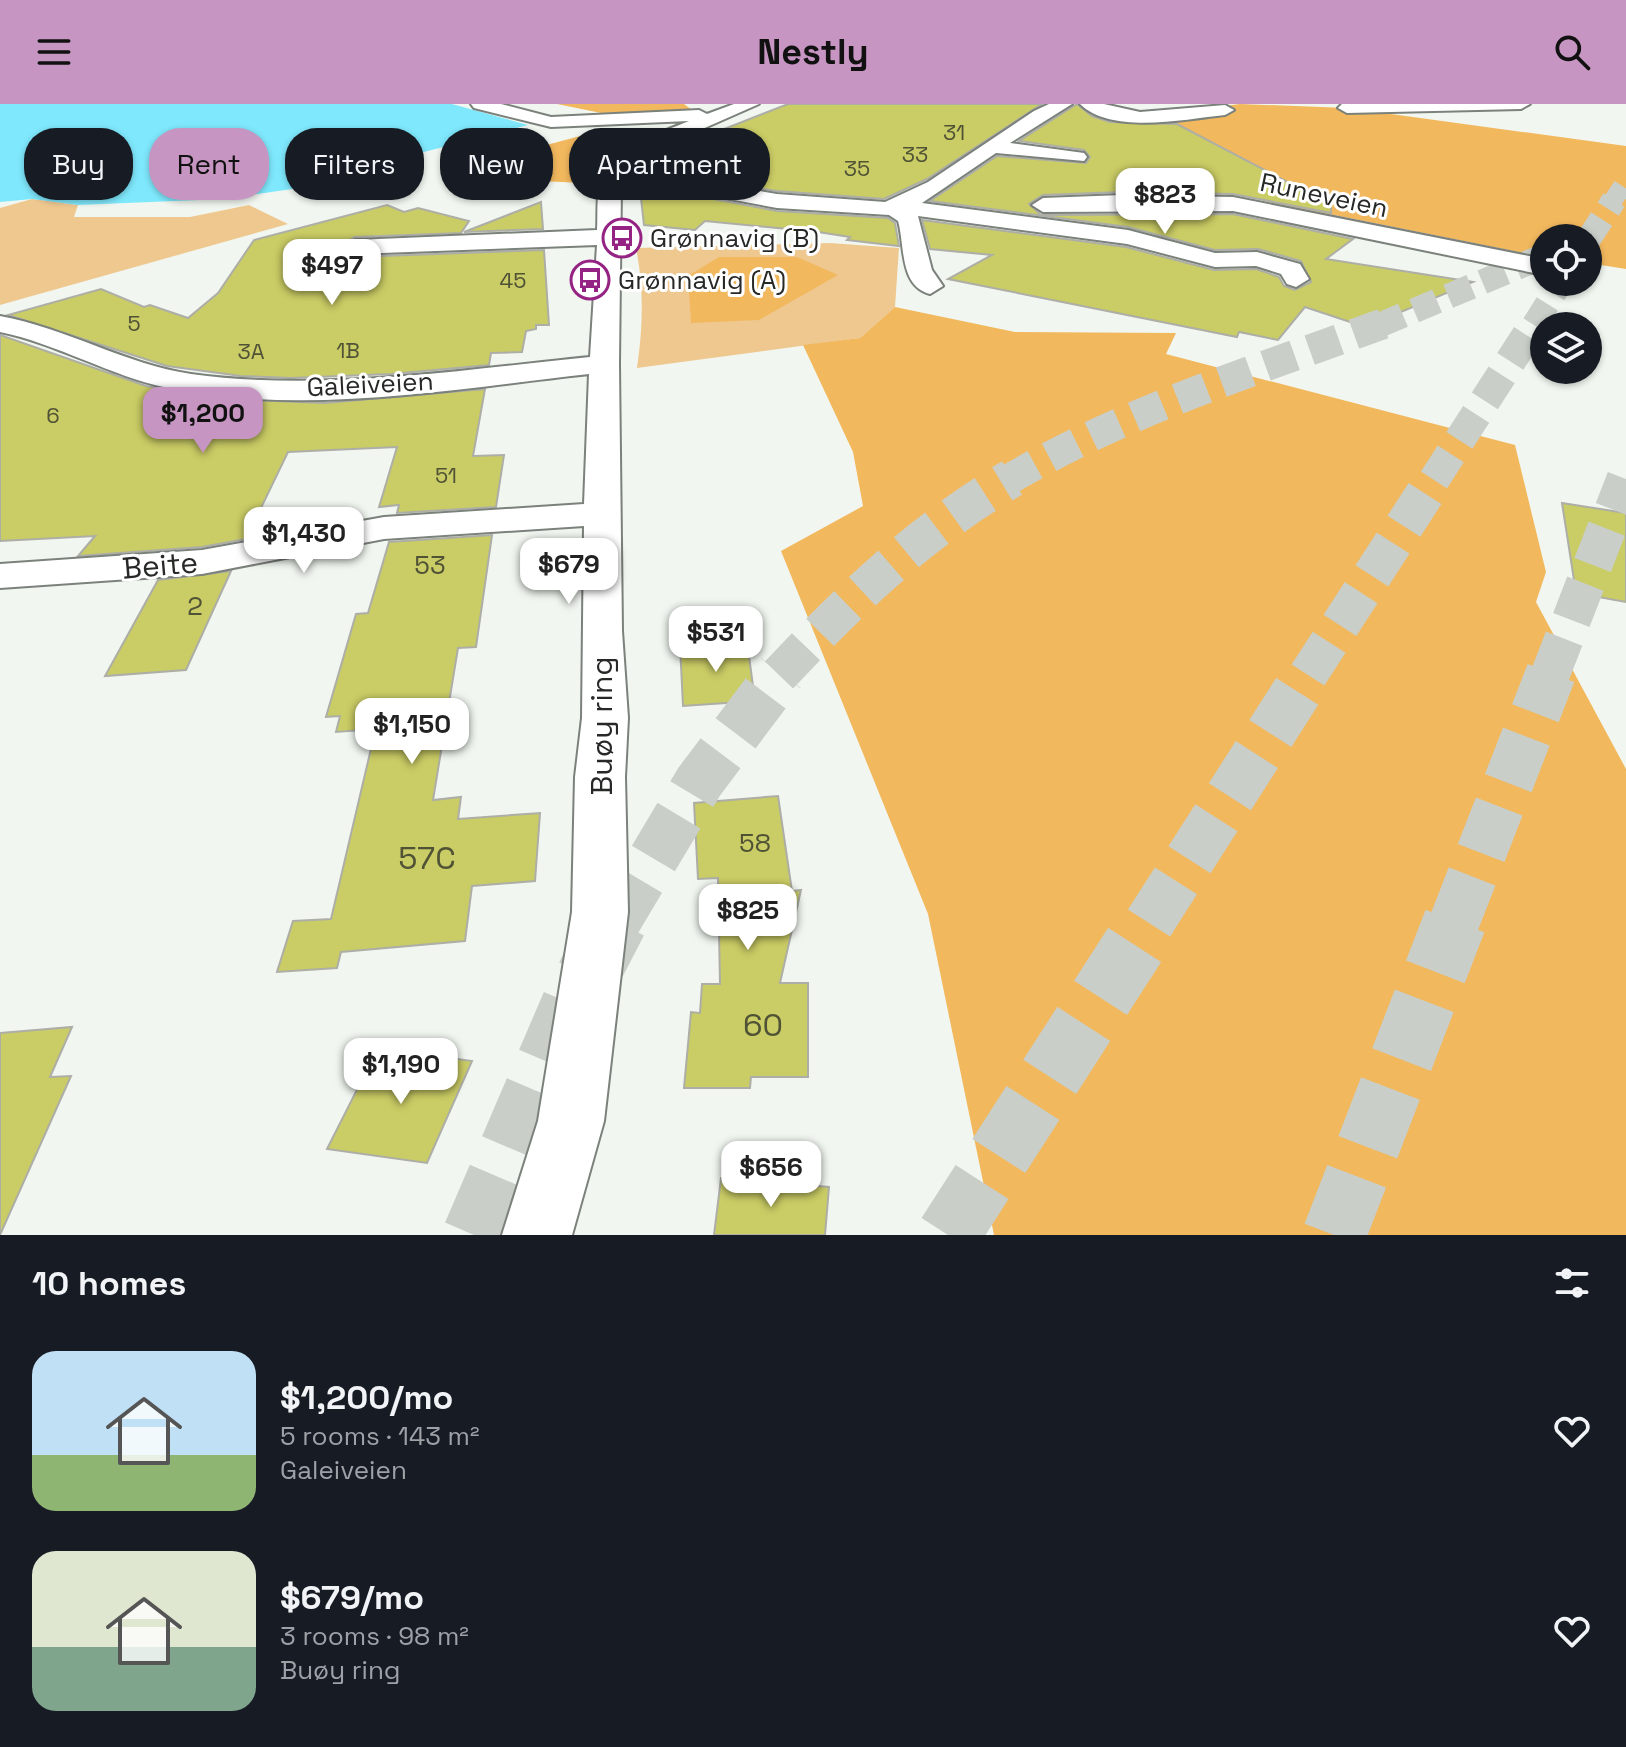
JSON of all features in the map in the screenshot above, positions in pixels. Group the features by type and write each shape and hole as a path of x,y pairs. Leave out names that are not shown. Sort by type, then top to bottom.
{"street":[{"path":"480,104 551,122 719,112"},
{"path":"892,207 924,193 1029,120 1063,104"},
{"path":"1089,104 1115,116 1145,119 1225,110"},
{"path":"1347,108 1522,104 1526,123"},
{"path":"648,128 719,112"},
{"path":"687,128 719,112"},
{"path":"990,146 1077,157"},
{"name":"Runeveien","path":"770,199 798,204 945,212 1128,237 1215,260 1257,259 1291,269 1296,279"},
{"name":"Buøy ring","path":"537,1235 571,1121 600,912 604,364 611,200"},
{"name":"Runeveien","path":"945,212 1094,202 1233,204 1530,264"},
{"path":"892,207 908,218 915,262 920,277 930,286"},
{"path":"355,247 610,237"},
{"name":"Galeiveien","path":"0,324 146,373 191,383 285,388 359,386 604,364"},
{"name":"Beite","path":"0,576 202,562 384,528 604,514"}],"shaded area":[{"path":"557,104 684,104 692,110 601,113"},
{"path":"1240,104 1347,108 1626,146 1626,269 1602,265 1602,224 1530,224 1530,254 1264,201 1150,159 1124,118"},
{"path":"569,139 569,182 553,182 553,143"},
{"path":"40,200 78,205 74,217 190,217 249,205 288,224 0,305 0,208"},
{"path":"830,243 899,248 895,307 860,338 637,368 642,308 636,248"},
{"path":"719,257 797,257 838,275 759,320 691,323 688,276"},
{"path":"895,307 1015,332 1176,333 1166,354 1515,445 1546,572 1536,602 1626,769 1626,1235 994,1235 928,914 781,551 863,506 853,452 803,345 860,338"}],"water":[{"path":"0,104 452,104 528,125 516,128 440,128 440,148 424,152 424,128 285,128 285,190 269,192 269,128 149,128 149,200 199,200 78,205 40,200 133,200 133,128 24,128 24,200 0,202"}],"building":[{"path":"788,104 1042,104 927,179 884,199 770,190 770,128 727,128"},
{"path":"1077,104 1092,116 1110,122 1177,124 1331,205 1331,213 1233,194 1122,192 1043,195 1029,204 1041,215 1233,214 1353,239 1326,259 1473,282 1365,327 1305,307 1278,340 1239,332 1237,337 948,279 992,255 930,249 922,220 1126,247 1214,270 1256,269 1279,277 1284,286 1295,290 1311,282 1301,261 1258,249 1215,250 1128,227 930,201 997,156 1086,163 1090,157 1084,150 1019,141"},
{"path":"641,200 718,200 777,211 888,218 895,223 899,246 847,240 850,237 818,232 705,221 695,230 644,225"},
{"path":"541,202 543,229 464,232"},
{"path":"387,205 404,212 418,208 469,221 461,233 355,237 341,244 341,250 355,257 544,250 549,325 536,325 536,329 526,331 522,352 491,353 489,365 391,374 291,378 241,376 167,366 8,315 101,289 144,307 150,305 188,318 218,293 254,240"},
{"path":"0,335 146,386 219,399 325,403 485,389 473,456 504,455 496,507 397,513 399,505 379,507 397,447 288,452 246,539 202,547 78,556 95,536 0,541"},
{"path":"1562,503 1626,513 1626,602 1576,593"},
{"path":"492,535 476,647 458,648 433,800 461,797 458,819 540,813 535,881 472,886 465,941 341,952 337,968 277,972 293,921 331,919 374,736 360,737 362,730 336,732 340,716 326,717 356,614 368,613 389,542"},
{"path":"231,571 186,670 105,676 158,580"},
{"path":"747,641 755,701 683,706 680,645"},
{"path":"778,796 792,891 801,890 780,983 808,983 808,1077 751,1077 750,1088 684,1088 691,1012 700,1013 702,984 720,984 718,878 698,879 694,803"},
{"path":"72,1027 50,1077 71,1076 0,1235 0,1033"},
{"path":"378,1048 472,1061 427,1163 327,1149"},
{"path":"721,1178 829,1187 825,1235 714,1235"}],"tunnel":[{"path":"1612,202 1626,181"},
{"path":"1598,224 1614,200"},
{"path":"1383,324 1530,262"},
{"path":"1542,312 1552,296"},
{"path":"1008,480 1053,455 1146,412 1383,324"},
{"path":"1434,480 1530,331"},
{"path":"779,675 834,619 916,544 1012,478"},
{"path":"1308,675 1435,478"},
{"path":"1550,675 1626,479"},
{"path":"615,923 699,782 781,673"},
{"path":"1149,923 1309,673"},
{"path":"1454,923 1551,673"},
{"path":"474,1235 573,1004 616,921"},
{"path":"948,1235 1150,921"},
{"path":"1334,1235 1455,921"}],"place":[{"name":"Grønnavig (B)","path":"622,238"},
{"name":"Grønnavig (A)","path":"590,280"}]}
